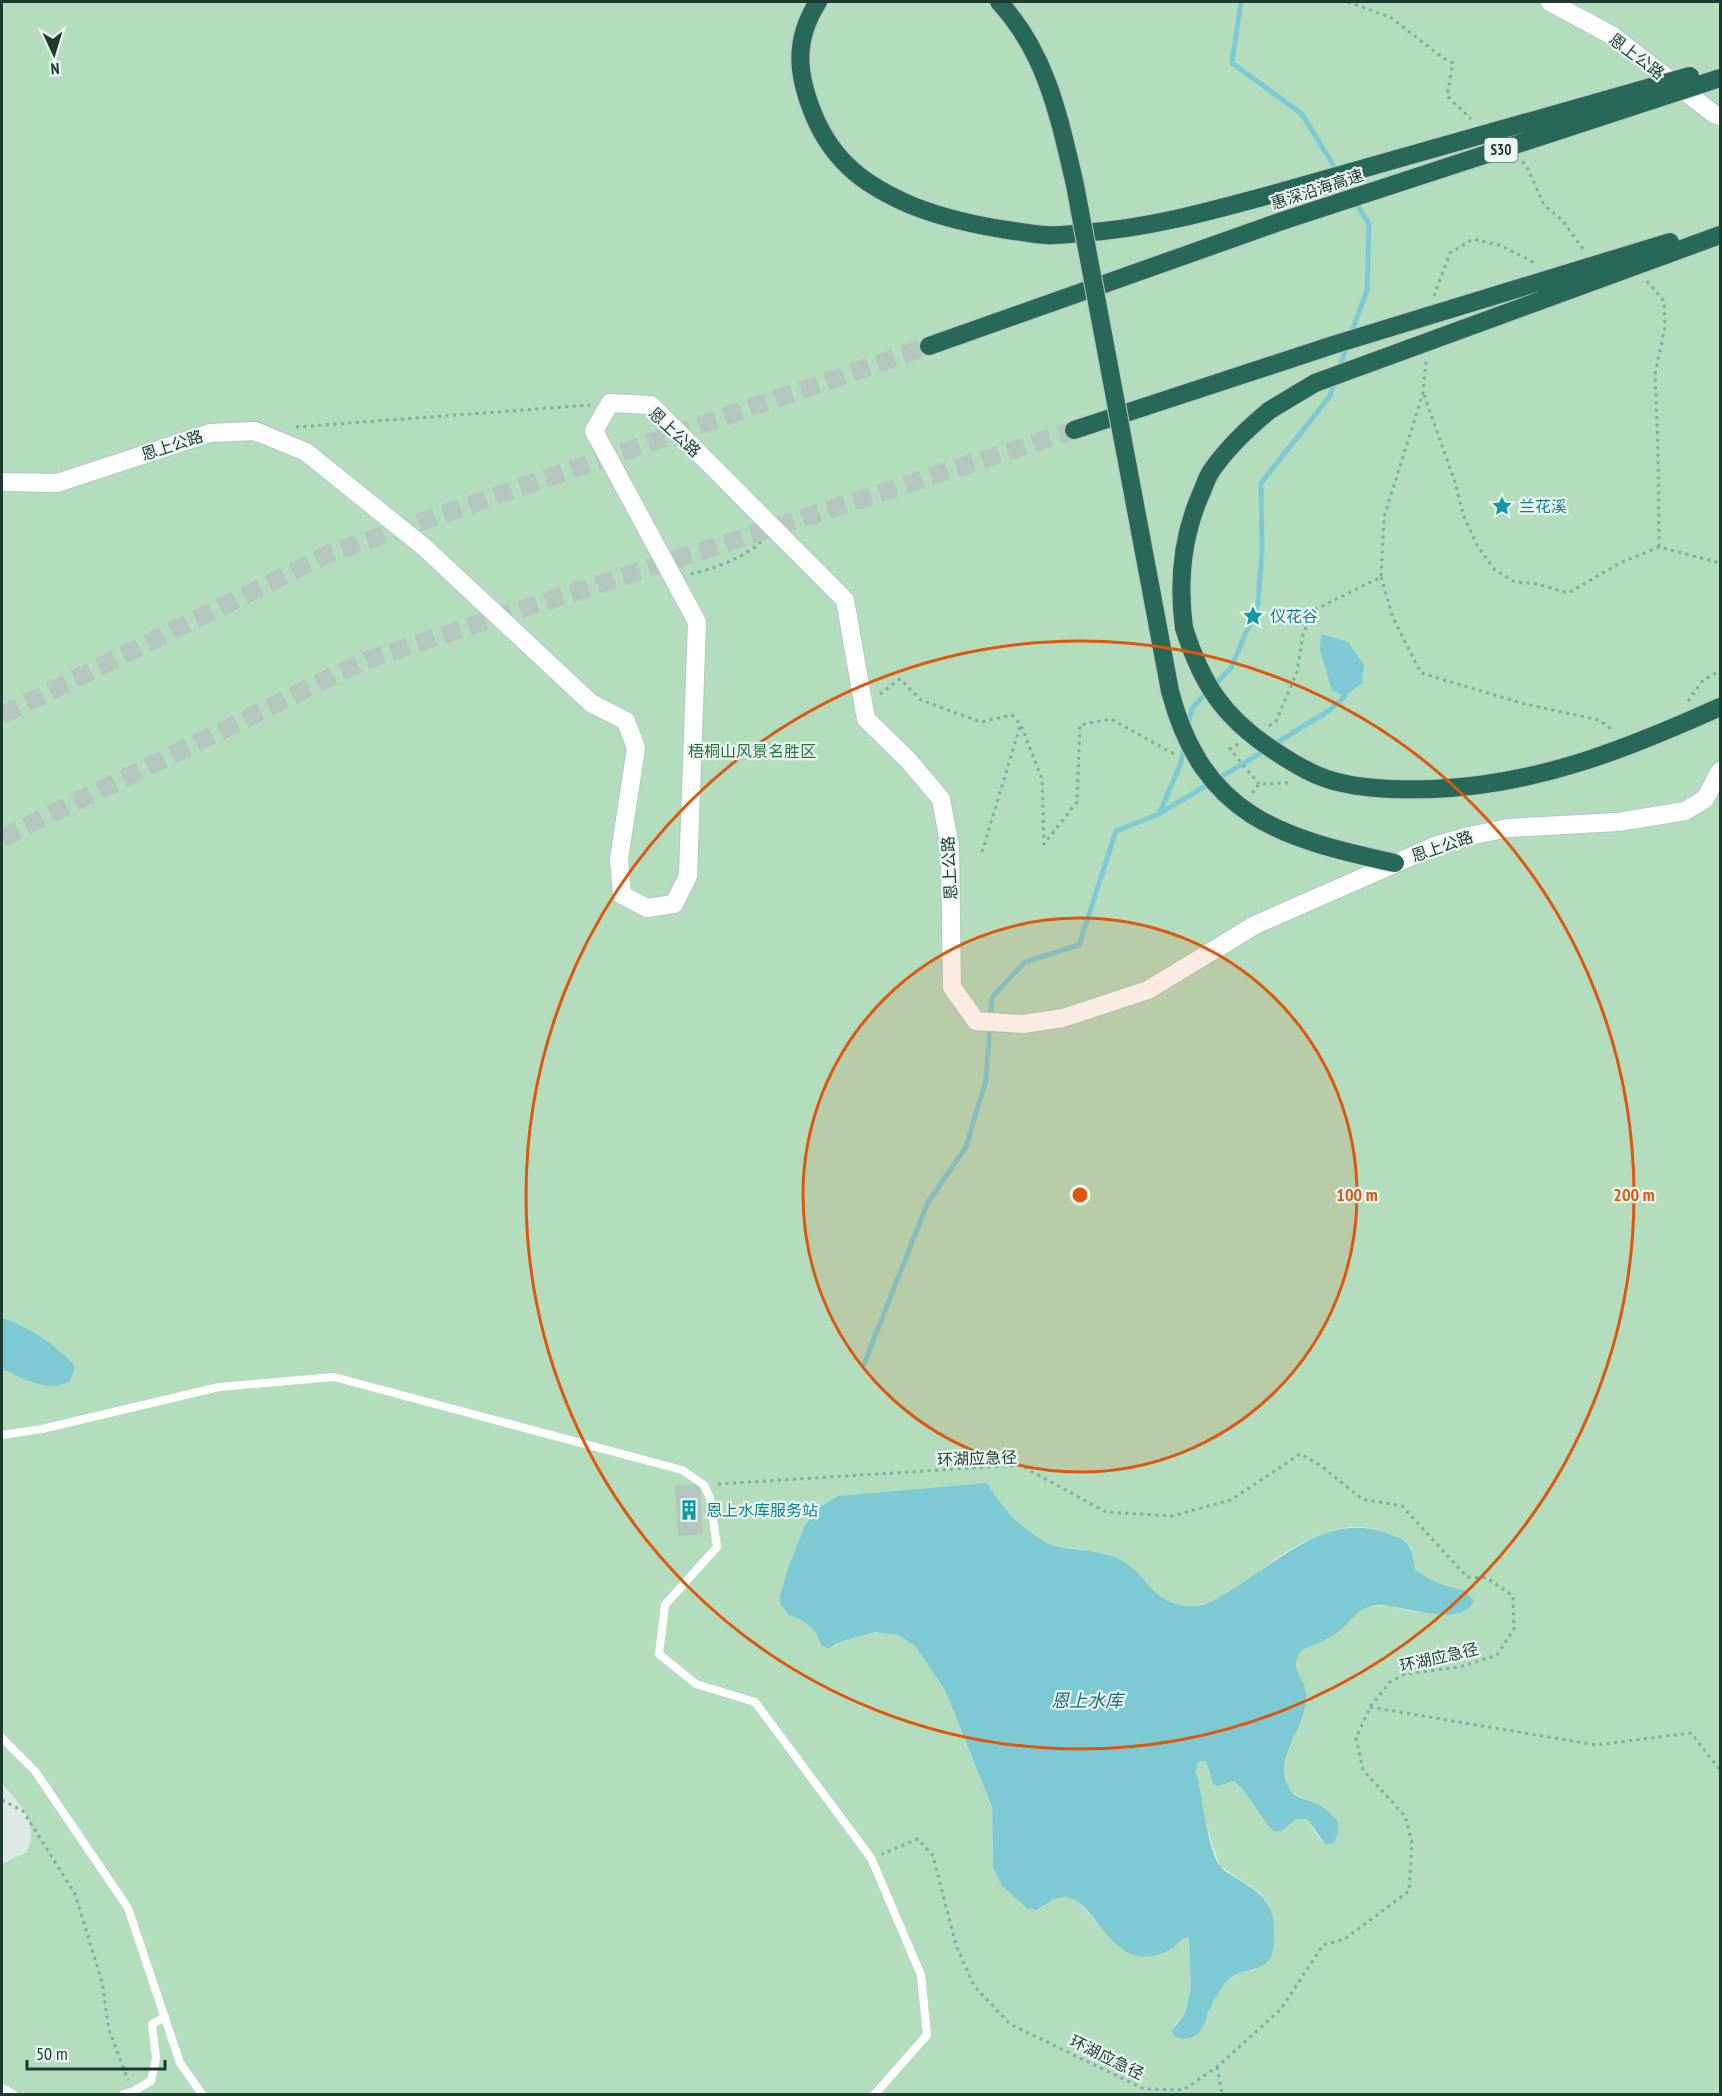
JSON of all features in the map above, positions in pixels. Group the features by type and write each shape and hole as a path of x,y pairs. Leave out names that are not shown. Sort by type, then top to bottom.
{"highway":[{"path":"818,2 806,23 800,44 803,85 810,106 830,147 857,176 890,196 930,213 974,225 1046,236 1108,231 1176,220 1720,67"},
{"path":"999,2 1015,19 1033,48 1058,116 1075,184 1170,691 1177,718 1188,745 1204,771 1224,793 1272,827 1311,842 1395,863"},
{"name":"惠深沿海高速","path":"929,346 1282,221 1720,78"},
{"path":"1074,430 1333,345 1720,226"},
{"path":"1720,236 1315,383 1270,410 1243,433 1210,472 1191,518 1180,588 1184,628 1194,661 1228,715 1256,739 1283,757 1309,771 1341,783 1381,789 1416,789 1470,786 1518,779 1601,757 1651,738 1720,707"}],"street":[{"name":"恩上公路","path":"1550,2 1613,36 1714,114 1720,116"},
{"name":"恩上公路","path":"2,482 57,483 210,432 255,431 306,452 424,547 591,703 626,721 636,748 619,859 622,895 647,908 674,904 688,876 698,622 594,431 610,403 651,405 845,600 866,719 909,761 941,799 950,847 952,987 976,1021 1023,1024 1063,1018 1148,990 1255,926 1435,846 1488,832 1526,827 1618,822 1685,812 1705,799 1720,771"}],"lane":[{"path":"2,1435 42,1429 219,1387 334,1377 682,1470 705,1485 710,1498 717,1547 665,1605 659,1654 696,1684 755,1702 871,1858 921,1975 927,2035 875,2094"},
{"path":"2,1738 35,1771 128,1908 180,2063 202,2094"},
{"path":"128,2093 151,2080 156,2058 152,2024 165,2017"},
{"path":"2,2088 13,2094"}],"path":[{"path":"1645,278 1664,301 1665,326 1655,375 1659,548"},
{"path":"1424,393 1455,482 1464,517 1478,547 1495,570 1515,582 1537,584 1568,592 1620,563 1659,548 1720,563"},
{"path":"296,427 610,403"},
{"path":"671,573 692,574 714,567 752,549 775,529"},
{"path":"1381,577 1394,618 1421,673 1525,704 1599,720 1614,732"},
{"path":"1687,702 1703,680 1720,671"},
{"path":"880,693 900,679 921,700 981,722 1012,715 1021,724 1042,779 1044,844 1077,802 1080,725 1111,718 1171,751"},
{"path":"982,852 1021,724"},
{"path":"1259,784 1293,783"},
{"name":"环湖应急径","path":"705,1485 1020,1466 1106,1512 1172,1516 1231,1500 1300,1454 1320,1465 1362,1499 1402,1506 1467,1577 1487,1578 1513,1596 1514,1629 1497,1655 1460,1667 1405,1674 1390,1682 1370,1707 1356,1738 1363,1770 1405,1816 1412,1842 1409,1891 1346,1939 1323,1945 1281,2009 1217,2067 1183,2090 1144,2089 1010,2024 974,1986 956,1945 933,1856 918,1839 871,1858"},
{"path":"1370,1707 1596,1745 1691,1733 1720,1770"},
{"path":"2,1800 23,1811 75,1894 102,1982 109,2030 128,2093"},
{"path":"1217,2067 1222,2094"}],"green space":[{"name":"梧桐山风景名胜区","path":"2,2 1720,2 1720,2094 2,2094 2,1864 27,1852 31,1832 26,1814 2,1783","holes":["987,1483 1014,1518 1044,1541 1052,1545 1092,1553 1156,1596 1178,1605 1194,1605 1223,1596 1276,1558 1297,1546 1315,1537 1353,1527 1367,1528 1396,1536 1411,1548 1414,1567 1420,1574 1439,1584 1466,1590 1458,1614 1414,1612 1389,1606 1368,1607 1353,1616 1333,1635 1301,1651 1297,1658 1298,1673 1305,1688 1305,1705 1286,1759 1285,1771 1288,1786 1306,1802 1326,1844 1318,1837 1307,1819 1296,1819 1283,1830 1269,1827 1242,1788 1234,1781 1218,1786 1209,1773 1206,1760 1200,1761 1197,1765 1196,1773 1207,1827 1220,1866 1259,1892 1269,1904 1274,1930 1273,1948 1255,1970 1237,1975 1224,1985 1218,1992 1207,2018 1174,2026 1185,2013 1191,1988 1189,1938 1181,1940 1175,1946 1123,1951 1076,1901 1071,1898 1059,1898 1040,1908 993,1867 992,1808 945,1690 915,1646 898,1635 875,1632 842,1641 834,1647 817,1638 814,1630 803,1621 789,1615 781,1606"]}],"water":[{"path":"1321,634 1348,642 1364,664 1362,683 1345,696 1332,691 1320,650"},
{"path":"2,1318 32,1331 69,1359 75,1367 70,1381 62,1385 44,1385 2,1369"},
{"name":"恩上水库","path":"987,1483 1014,1518 1044,1541 1059,1547 1114,1557 1126,1563 1159,1595 1181,1605 1196,1606 1211,1602 1304,1543 1323,1534 1342,1529 1363,1528 1384,1532 1402,1540 1411,1550 1415,1569 1439,1583 1465,1590 1474,1601 1467,1609 1445,1615 1389,1606 1371,1606 1359,1612 1334,1635 1301,1651 1296,1663 1305,1688 1305,1706 1288,1752 1285,1776 1289,1788 1295,1795 1321,1806 1338,1822 1337,1837 1332,1844 1326,1844 1307,1819 1296,1819 1283,1830 1275,1832 1269,1827 1242,1788 1234,1781 1218,1786 1213,1784 1206,1761 1200,1761 1197,1765 1196,1773 1216,1858 1223,1870 1252,1888 1264,1899 1271,1912 1274,1936 1273,1951 1269,1960 1261,1967 1236,1974 1227,1981 1211,2006 1202,2028 1193,2037 1185,2039 1175,2037 1172,2031 1185,2013 1191,1988 1189,1938 1162,1953 1139,1956 1128,1953 1108,1936 1091,1914 1074,1899 1057,1898 1036,1910 1027,1908 1002,1886 993,1867 992,1807 945,1690 915,1646 898,1635 875,1632 842,1641 829,1648 822,1646 814,1630 803,1621 789,1615 781,1606 780,1596 789,1565 805,1526 816,1510 838,1496"}],"building":[{"name":"恩上水库服务站","path":"700,1484 703,1534 678,1536 675,1486"}],"waterway":[{"path":"1241,2 1232,63 1302,114 1369,224 1367,290 1351,334"},
{"path":"1339,368 1347,346"},
{"path":"1188,726 1192,708 1231,668 1258,604 1262,549 1261,483 1330,396 1335,380"},
{"path":"1273,745 1330,710 1345,696"},
{"path":"864,1364 928,1202 966,1147 986,1080 992,997 1025,962 1079,945 1116,831 1159,814 1180,765 1185,744"},
{"path":"1160,813 1266,750"}],"tunnel":[{"path":"2,715 328,554 929,346"},
{"path":"2,838 366,660 1074,430"}],"place":[{"name":"兰花溪","path":"1502,506"},
{"name":"仪花谷","path":"1253,616"},
{"name":"恩上水库服务站","path":"689,1510"}]}
